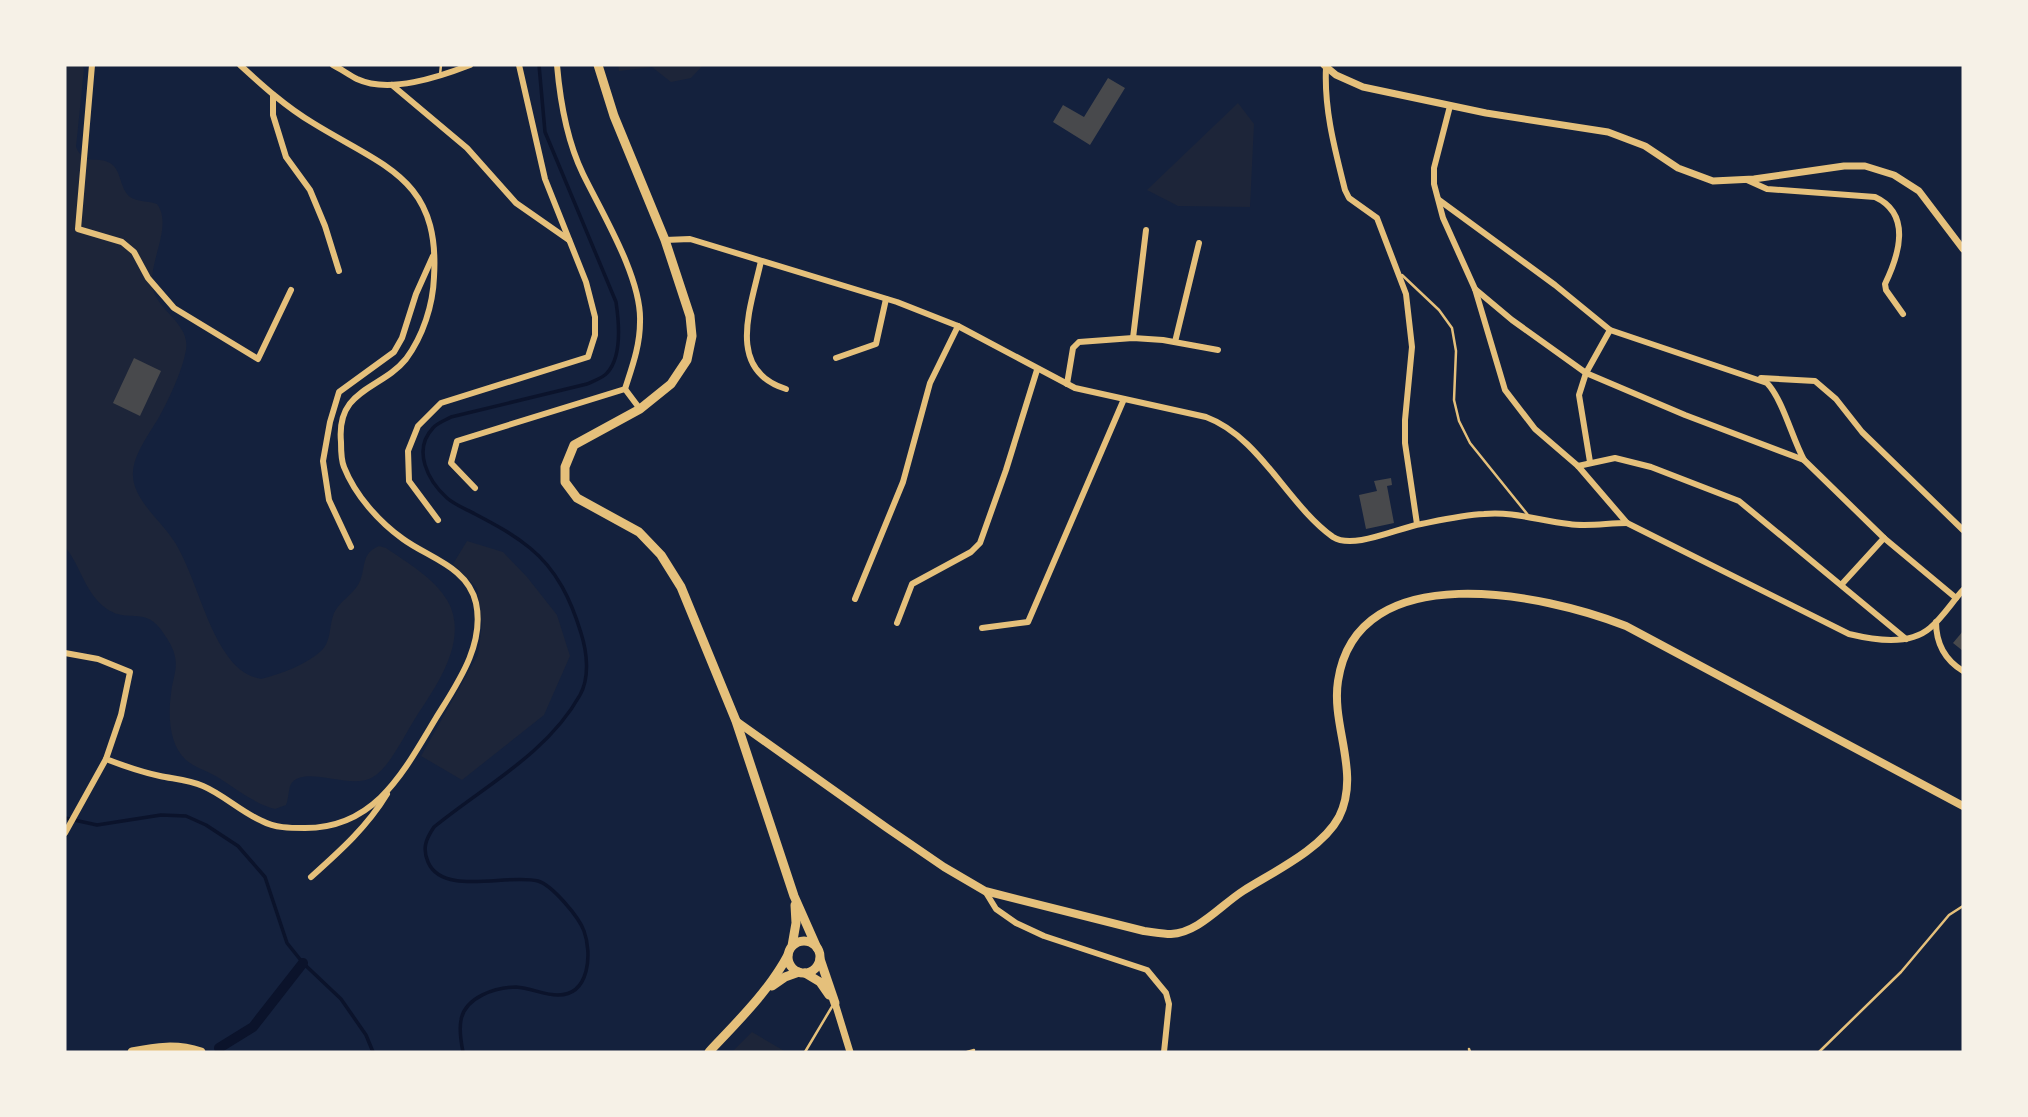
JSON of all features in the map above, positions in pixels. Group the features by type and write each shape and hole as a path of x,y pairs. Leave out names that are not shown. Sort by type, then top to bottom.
{"main road":[{"path":"598,65 614,116 665,240 690,316 692,336 687,360 671,384 639,409 574,445 565,467 565,482 577,498 639,532 661,555 681,587 736,721 794,896 817,948 835,1003"},
{"path":"736,721 944,867 985,891 1144,931 1171,934 1192,928 1228,900 1324,837 1338,817 1347,794 1347,762 1337,700 1338,682 1348,650 1360,630 1379,614 1403,603 1440,596 1495,595 1539,600 1626,626 1963,806"},
{"path":"709,1052 781,969 790,951 796,923 794,896"},
{"path":"790,951 803,941 817,948"},
{"path":"790,951 791,965 820,982 835,1003"},
{"path":"762,993 785,976 815,969 820,959"},
{"path":"132,1052 166,1046 186,1047 201,1052"}],"street":[{"path":"92,65 78,229 122,242 134,252 153,285 174,308 258,359 290,290"},
{"path":"240,65 273,95 312,122 385,163 407,183 423,205 433,232 434,279 429,310 419,338 404,361 367,387 348,406 340,431 343,465 367,506 402,539 465,579 476,601 477,625 472,654 452,692 374,816 311,877"},
{"path":"333,65 359,80 392,85 440,76 470,65"},
{"path":"438,520 409,481 408,451 418,426 441,403 587,357 595,335 595,317 586,282 545,179 519,65"},
{"path":"557,65 568,132 582,171 611,224 635,290 641,319 638,350 625,389"},
{"path":"1325,67 1363,87 1450,106 1608,132 1645,146 1696,177 1713,181 1746,180 1844,166 1865,166 1894,175 1919,191 1963,249"},
{"path":"1325,67 1327,103 1345,190 1349,198 1377,218 1399,273 1409,308 1412,347 1405,431 1417,524"},
{"path":"392,85 467,148 516,203 569,240"},
{"path":"273,95 273,115 285,157 310,190 339,271"},
{"path":"1450,106 1434,168 1434,184 1443,218 1475,289 1505,390 1535,429 1578,466 1627,523 1849,634 1868,639 1906,639 1919,635 1936,622 1963,590"},
{"path":"1746,180 1767,189 1875,197 1888,203 1894,210 1899,226 1898,243 1885,284 1886,290 1903,314"},
{"path":"1439,200 1555,285 1610,330 1767,383 1774,390 1804,460 1884,538 1956,598"},
{"path":"1133,338 1146,230"},
{"path":"665,240 690,239 886,299 958,327 1067,384 1222,423 1262,460 1299,504 1332,536 1342,541 1364,539 1417,524 1485,513 1528,515 1570,525 1627,523"},
{"path":"1175,342 1199,243"},
{"path":"351,547 329,500 323,460 330,422 339,392 394,352 402,338 416,294 434,254"},
{"path":"761,261 746,327 746,345 760,375 769,384 786,389"},
{"path":"1475,289 1512,320 1586,373 1685,415 1804,460"},
{"path":"836,358 876,344 886,299"},
{"path":"855,600 903,482 930,383 958,327"},
{"path":"1590,462 1579,395 1586,373 1610,330"},
{"path":"1067,384 1073,348 1079,342 1133,338 1217,350"},
{"path":"897,623 912,584 971,552 980,543 1037,370"},
{"path":"1754,378 1815,381 1836,399 1862,432 1963,530"},
{"path":"625,389 639,409"},
{"path":"475,488 451,463 457,441 625,389"},
{"path":"982,628 1028,622 1124,399"},
{"path":"1578,466 1615,458 1651,467 1739,501 1906,639"},
{"path":"1842,584 1884,538"},
{"path":"1936,622 1938,641 1944,654 1953,665 1963,671"},
{"path":"65,653 98,659 130,671 121,715 106,760 65,833"},
{"path":"106,760 202,786 262,822 284,828 319,828 343,823 362,813 390,789"},
{"path":"985,891 996,909 1016,923 1044,936 1147,970 1166,993 1170,1004 1164,1052"},
{"path":"835,1003 850,1052"}],"lane":[{"path":"440,76 442,65"},
{"path":"1399,273 1439,310 1452,328 1456,351 1454,400 1459,421 1471,443 1528,515"},
{"path":"1819,1052 1901,972 1949,915 1963,906"},
{"path":"805,1052 835,1003"},
{"path":"967,1052 974,1050"}],"shaded area":[{"path":"65,65 82,65 84,69 76,147 79,153 87,159 110,163 117,170 130,197 157,204 161,212 162,231 153,271 153,291 183,331 186,350 171,394 136,458 134,482 142,501 176,544 212,629 227,655 242,671 261,679 315,656 327,643 335,611 360,581 369,552 379,546 419,571 447,600 455,630 448,661 397,750 373,777 353,781 306,776 291,784 286,805 275,809 253,800 190,763 180,754 171,729 170,702 176,662 169,642 159,627 145,617 116,613 100,603 88,588 65,547"},
{"path":"618,65 703,65 691,78 671,82 652,67 619,71"},
{"path":"1238,103 1254,124 1250,207 1178,206 1147,190"},
{"path":"467,541 503,552 527,577 557,615 570,656 544,715 462,780 421,756 478,655 482,624 477,588 453,564"},
{"path":"752,1032 786,1052 732,1052"}],"building":[{"path":"1108,78 1125,88 1090,145 1053,122 1063,105 1084,117"},
{"path":"134,358 161,371 140,416 113,403"},
{"path":"1391,478 1392,485 1387,486 1394,523 1366,529 1359,495 1377,491 1374,481"},
{"path":"1963,631 1963,651 1953,643"}],"waterway":[{"path":"463,1052 461,1020 468,1005 475,999 508,987 553,995 569,993 582,981 588,961 581,925 564,902 544,884 525,879 477,882 447,879 436,873 425,852 427,840 434,827 513,768 550,735 580,695 585,680 586,656 581,633 568,597 548,566 524,543 447,498 434,483 423,455 427,437 435,426 451,417 587,384 605,375 615,358 618,329 616,302 545,132 539,65"},
{"path":"65,818 97,825 161,815 186,816 206,825 238,846 265,877 287,943 303,963 341,999 366,1035 373,1052"},
{"path":"219,1048 253,1027 303,963"}]}
